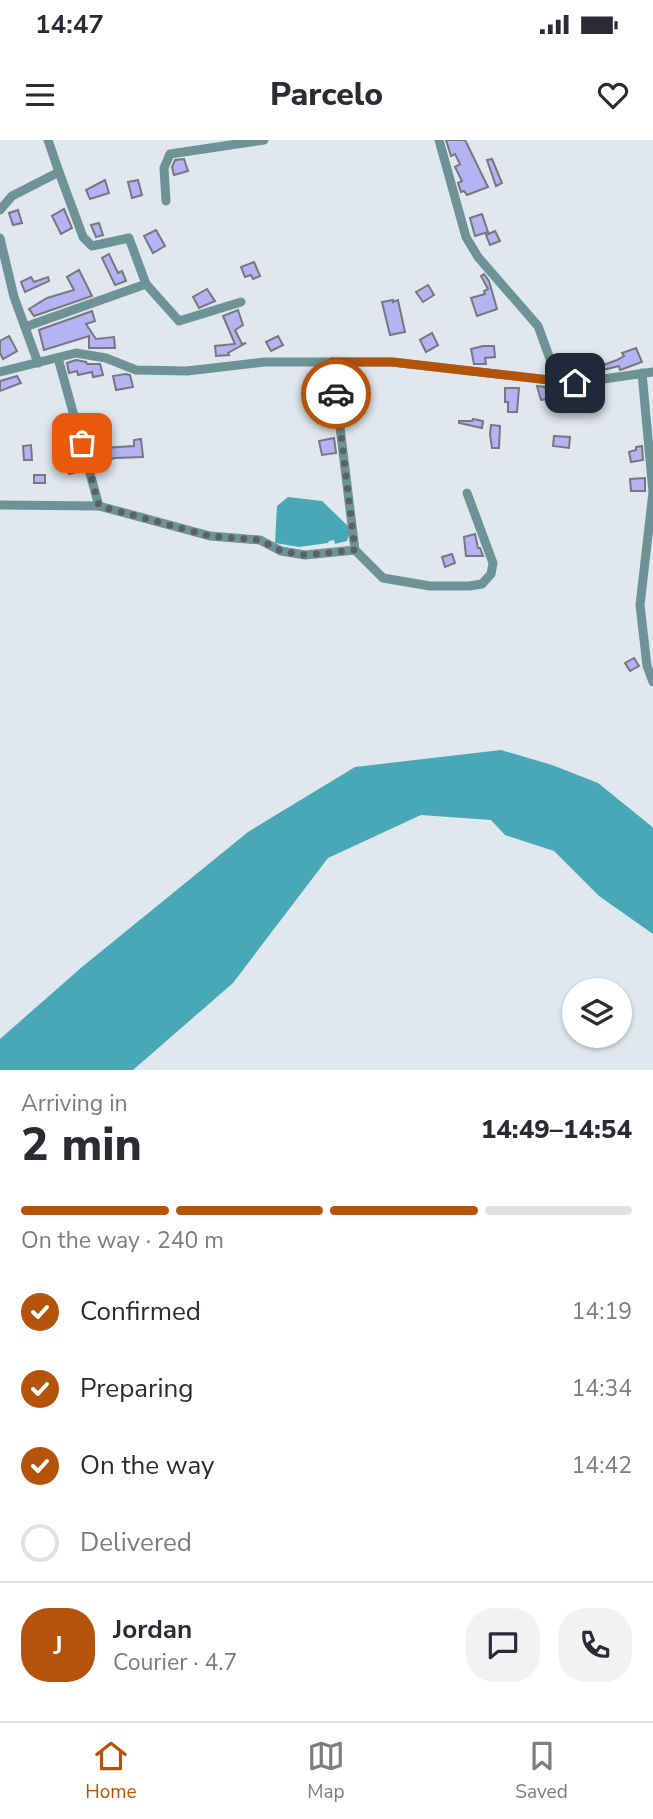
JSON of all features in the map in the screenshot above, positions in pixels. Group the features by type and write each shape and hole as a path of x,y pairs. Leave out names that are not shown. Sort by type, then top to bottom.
{"street":[{"path":"48,140 83,237 92,246 130,238 146,284 180,321 241,302"},
{"path":"166,201 164,168 170,154 264,140"},
{"path":"439,140 466,237 478,257 538,326 558,381"},
{"path":"0,210 12,196 59,172"},
{"path":"0,238 11,286 38,363"},
{"path":"25,327 146,284"},
{"path":"0,372 76,353 106,358 136,370 187,371 264,362 392,362 575,383 653,372"},
{"path":"58,358 99,506"},
{"path":"332,362 355,550 383,578 430,586 482,584 491,574 493,563 467,493"},
{"path":"642,373 653,492 640,605 647,666 653,682"},
{"path":"0,505 99,506 210,536 260,540 281,551 306,555 355,550"}],"water":[{"path":"288,497 322,501 351,529 347,541 335,544 334,540 299,547 275,543 277,506"},
{"path":"501,750 552,765 598,783 653,828 653,934 599,896 554,851 505,835 491,820 421,815 328,858 233,983 133,1070 0,1070 0,1039 82,967 248,832 355,767"}],"building":[{"path":"446,140 465,140 488,187 467,195 464,191 461,192 458,183 462,181 455,167 460,164 455,154 451,156"},
{"path":"184,159 188,171 174,175 172,167 175,160"},
{"path":"492,159 502,183 496,186 487,160"},
{"path":"105,180 109,193 90,199 86,190"},
{"path":"138,180 142,195 132,198 128,182"},
{"path":"64,209 72,228 61,234 52,216"},
{"path":"18,210 22,223 13,225 9,213"},
{"path":"482,214 488,232 475,236 470,218"},
{"path":"99,223 103,235 96,237 91,225"},
{"path":"156,230 165,246 153,253 144,236"},
{"path":"495,231 500,241 490,245 486,235"},
{"path":"109,254 118,273 122,271 126,281 115,285 102,258"},
{"path":"254,262 260,276 253,279 251,275 245,277 241,267"},
{"path":"79,270 92,296 34,316 29,309 47,298 74,290 67,277"},
{"path":"484,274 489,281 497,309 477,316 471,298 485,294 484,291 488,289 481,276"},
{"path":"31,277 34,282 48,277 49,281 25,292 21,282"},
{"path":"428,285 434,295 423,302 416,292"},
{"path":"207,289 215,301 199,308 193,297"},
{"path":"398,300 405,332 390,335 382,302"},
{"path":"238,310 243,325 235,330 242,344 246,343 228,353 229,355 216,356 215,346 235,344 223,316"},
{"path":"92,311 95,321 86,324 96,339 114,337 115,348 89,348 89,336 44,350 39,330"},
{"path":"432,333 438,345 426,352 420,340"},
{"path":"9,336 17,351 3,359 0,341"},
{"path":"278,336 283,345 271,351 266,342"},
{"path":"494,346 495,357 485,358 486,364 474,364 471,349"},
{"path":"636,348 642,362 620,370 619,366 587,374 586,366 598,364 598,367 617,360 624,356 622,353"},
{"path":"76,360 87,364 100,364 103,375 93,377 92,372 78,375 77,371 69,373 67,363"},
{"path":"581,360 584,370 575,373 573,362"},
{"path":"346,371 353,391 346,394 340,373"},
{"path":"130,375 133,387 116,390 113,376"},
{"path":"17,376 21,383 0,391 0,381"},
{"path":"537,386 545,387 548,399 541,400"},
{"path":"505,388 519,388 517,412 508,412"},
{"path":"326,409 330,416 318,423 314,415"},
{"path":"459,421 483,421 482,428 459,423"},
{"path":"491,425 500,426 499,448 492,448"},
{"path":"554,436 570,437 569,448 553,446"},
{"path":"334,438 336,453 322,455 319,441"},
{"path":"141,439 143,457 104,461 103,448 134,446 134,440"},
{"path":"31,445 32,460 24,460 23,446"},
{"path":"642,446 643,460 631,462 629,452"},
{"path":"79,460 81,471 69,474 67,462"},
{"path":"34,475 45,475 45,483 34,483"},
{"path":"645,478 645,491 631,491 630,479"},
{"path":"475,534 483,556 466,556 464,537"},
{"path":"452,554 455,563 445,567 442,557"},
{"path":"634,658 639,666 630,671 625,663"}],"way so far":[{"path":"82,443 99,506 210,536 260,540 281,551 306,555 355,550 336,394"}],"route":[{"path":"336,394 332,362 392,362 575,383"}]}
